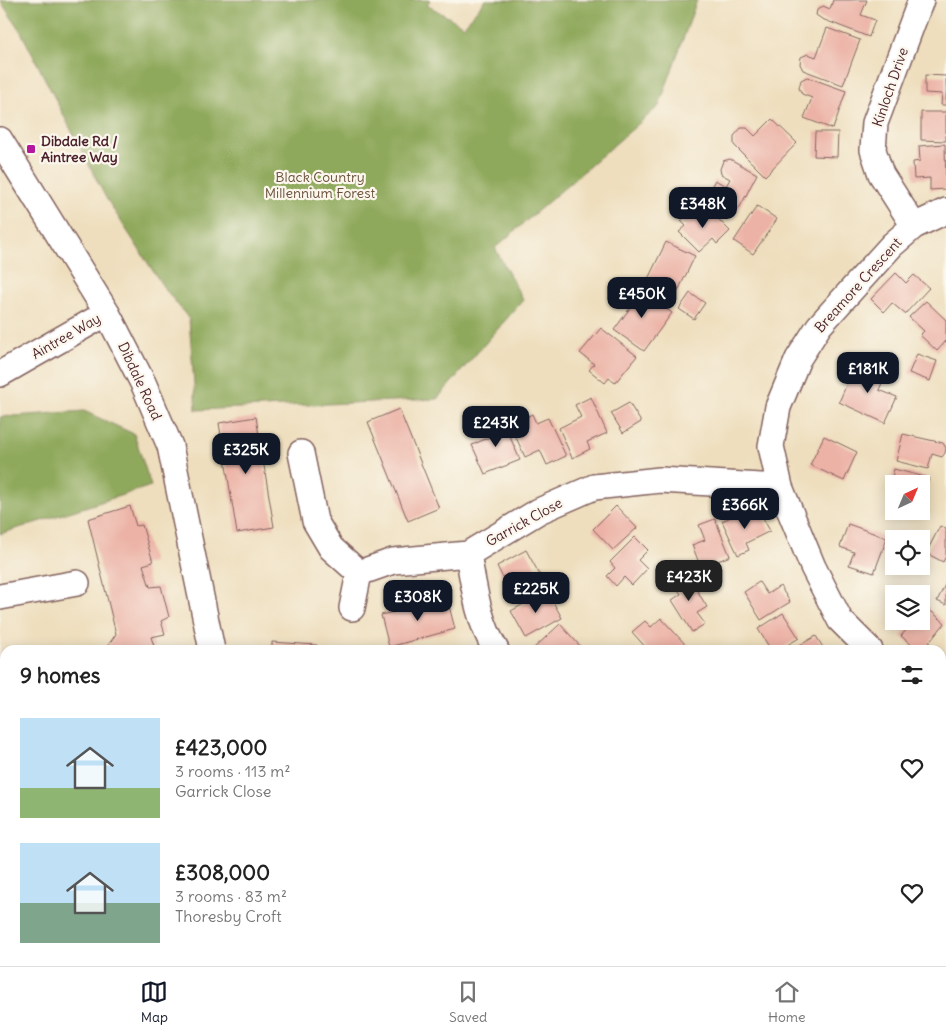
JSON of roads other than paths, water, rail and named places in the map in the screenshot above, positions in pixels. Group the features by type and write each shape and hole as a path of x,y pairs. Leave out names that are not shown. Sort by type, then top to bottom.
{"street":[{"name":"Kinloch Drive","path":"914,226 881,174 873,150 875,123 921,0"},
{"name":"Dibdale Road","path":"0,140 107,313 144,385 170,446 211,645"},
{"name":"Breamore Crescent","path":"865,645 840,620 814,567 780,487 771,446 778,407 798,359 814,332 830,312 886,252 914,226 946,211"},
{"name":"Aintree Way","path":"0,374 107,313"},
{"path":"302,453 315,521 331,548 359,573 352,608"},
{"name":"Garrick Close","path":"359,573 393,561 468,554 539,511 594,487 660,480 780,487"},
{"path":"468,554 477,608 493,645"},
{"path":"0,597 77,583"}],"place":[{"name":"Dibdale Rd / Aintree Way","path":"31,149"}],"park label":[{"name":"Black Country Millennium Forest","path":"320,186"}]}
